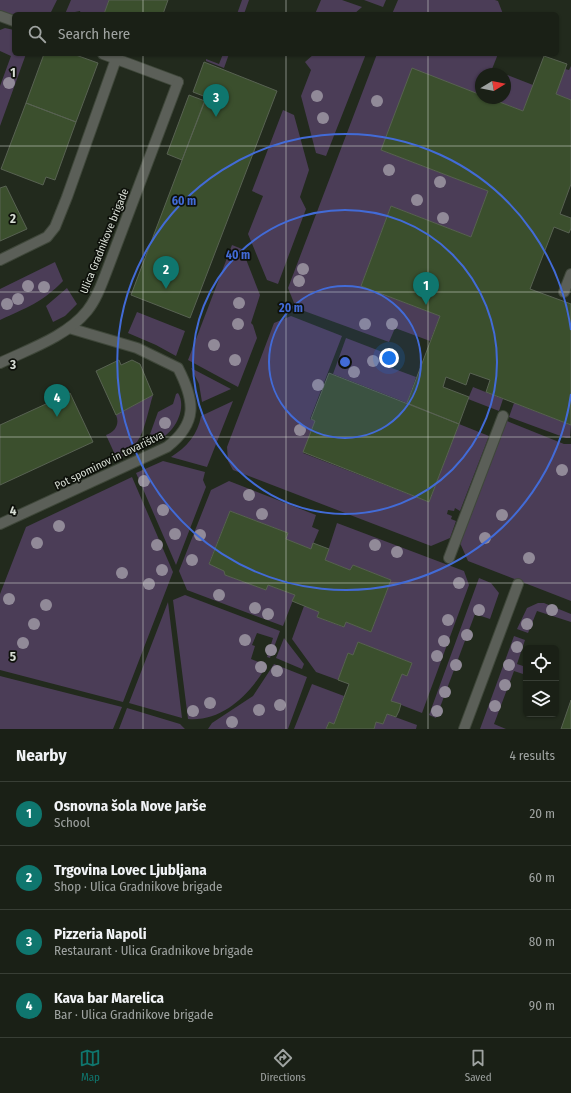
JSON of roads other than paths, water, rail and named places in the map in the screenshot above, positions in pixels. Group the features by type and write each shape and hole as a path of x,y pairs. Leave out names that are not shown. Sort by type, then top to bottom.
{"street":[{"path":"0,16 12,20"},
{"path":"0,260 46,237 55,227 68,197 116,59 108,56"},
{"name":"Ulica Gradnikove brigade","path":"0,363 44,342 68,328 86,312 98,293 178,82 116,59"},
{"path":"564,292 571,274"},
{"name":"Pot spominov in tovarištva","path":"0,524 167,447 180,437 189,422 191,415 190,396 178,368 137,348 68,328"},
{"path":"449,558 503,416"},
{"path":"464,729 518,584"}],"place":[{"name":"Pizzeria Napoli","path":"216,117"},
{"name":"Trgovina Lovec Ljubljana","path":"166,289"},
{"name":"Osnovna šola Nove Jarše","path":"426,305"},
{"name":"Kava bar Marelica","path":"57,417"}]}
